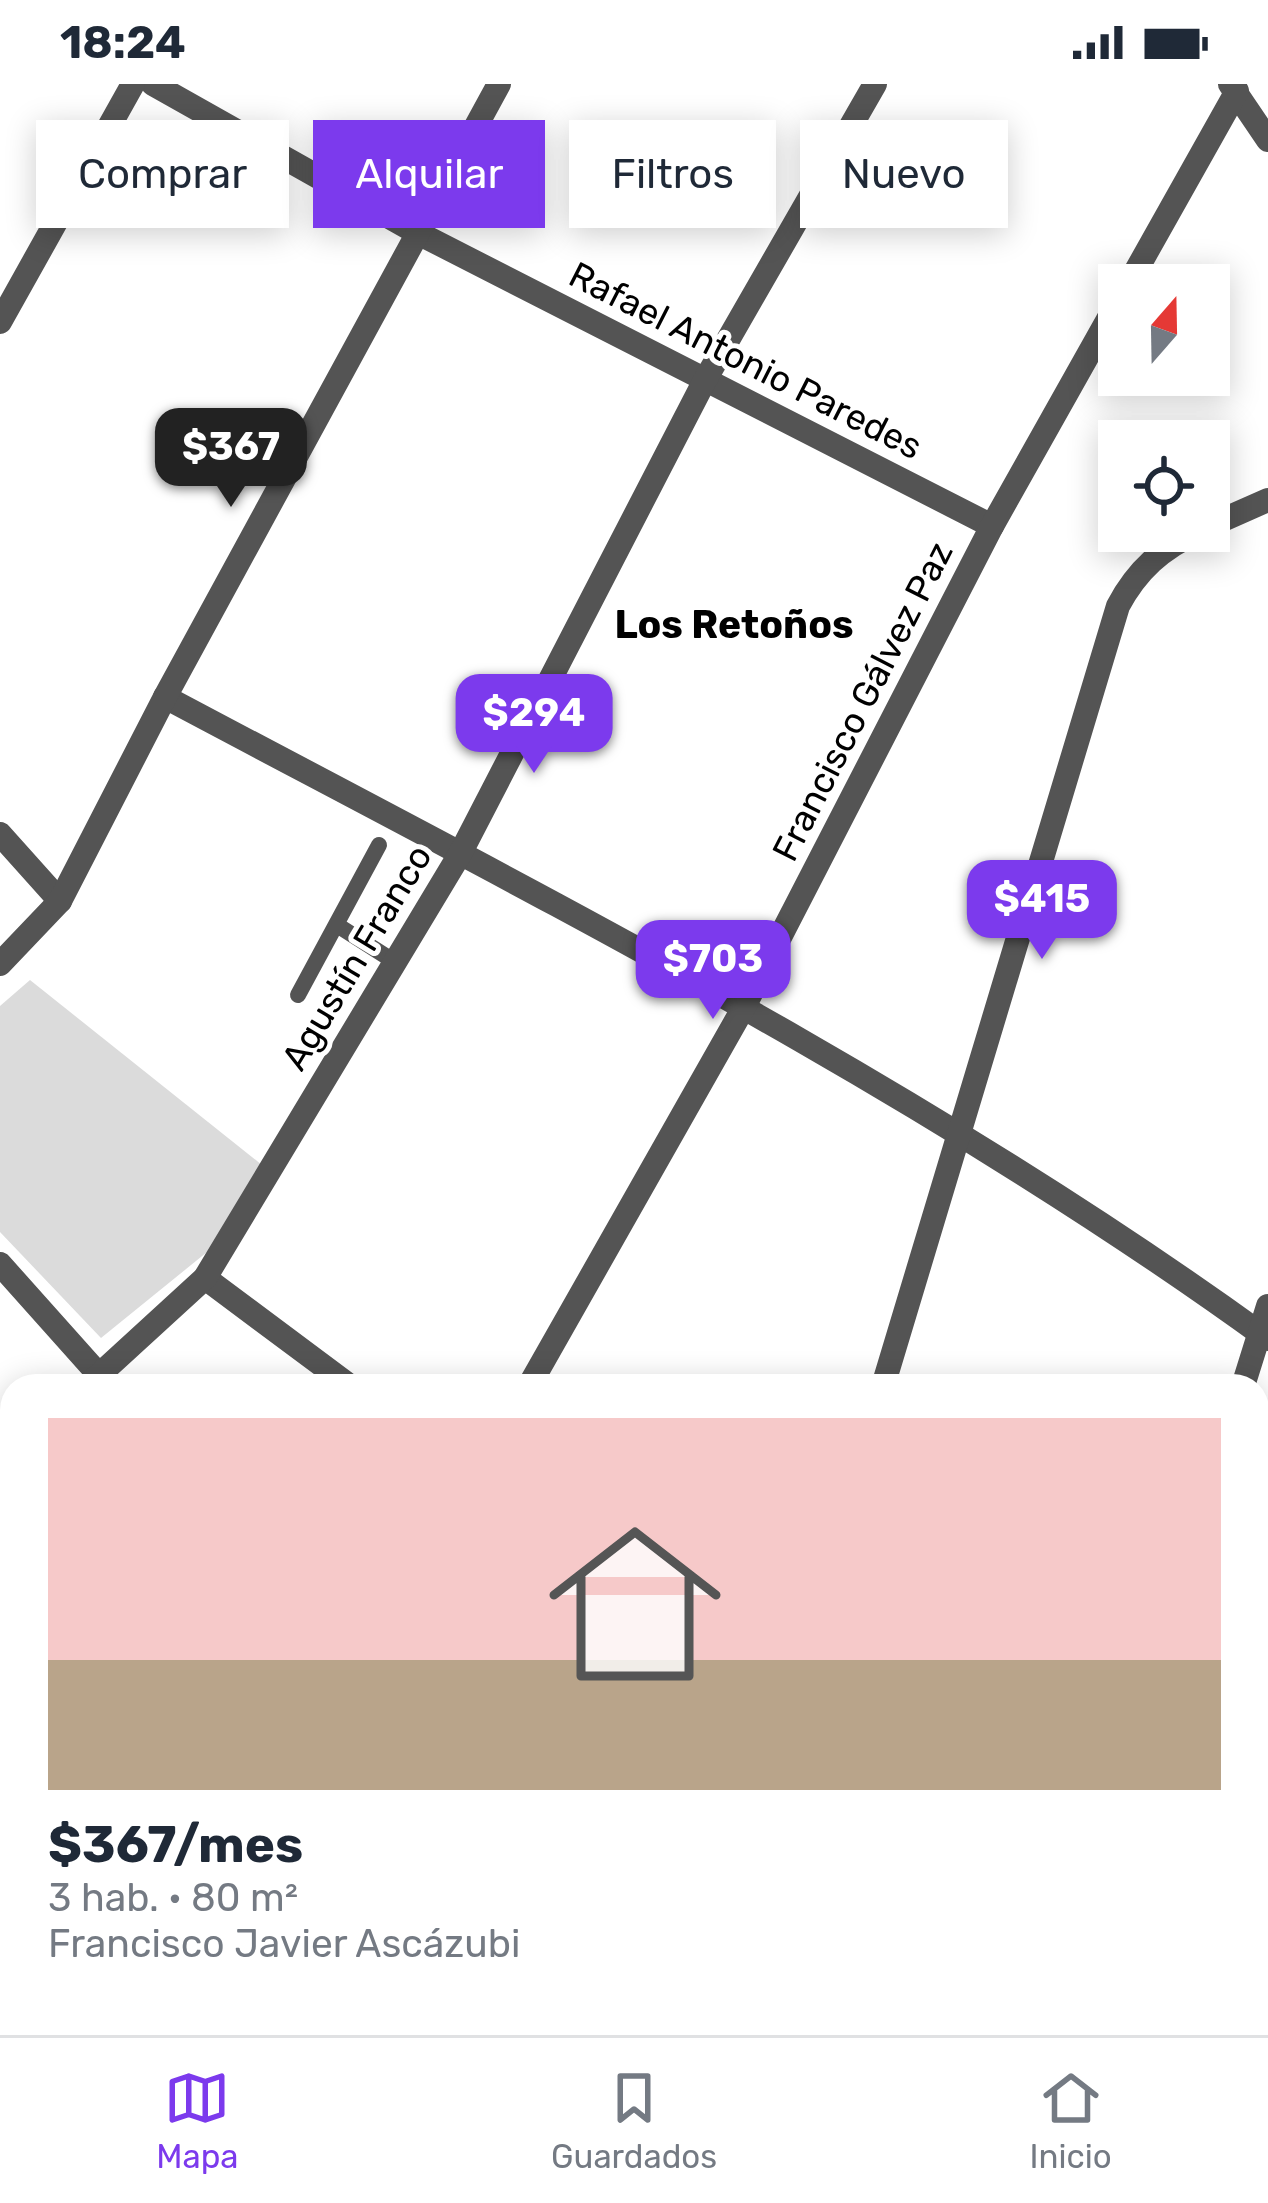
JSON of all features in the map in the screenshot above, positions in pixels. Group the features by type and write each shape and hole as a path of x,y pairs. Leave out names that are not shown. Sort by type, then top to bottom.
{"street":[{"path":"0,322 133,84"},
{"name":"Rafael Antonio Paredes","path":"153,84 416,232 992,526"},
{"path":"0,964 60,901 164,697 499,84"},
{"name":"Agustín Franco","path":"102,1374 205,1279 460,854 705,380 875,84"},
{"path":"1139,264 1233,88 1268,140"},
{"name":"Francisco Gálvez Paz","path":"536,1374 746,1005 992,526 1098,337"},
{"path":"1230,517 1268,500"},
{"path":"887,1374 1118,606 1143,568 1167,552"},
{"path":"164,697 746,1005 959,1133 1264,1336"},
{"path":"0,834 60,901"},
{"path":"0,1264 88,1374"},
{"path":"205,1279 334,1374"},
{"path":"1248,1374 1264,1336 1268,1306"}],"lane":[{"path":"298,995 379,845"},
{"path":"337,925 395,962"}],"shaded area":[{"path":"30,980 262,1165 212,1248 101,1338 0,1232 0,1006"}],"district":[{"name":"Los Retoños","path":"734,624"}]}
